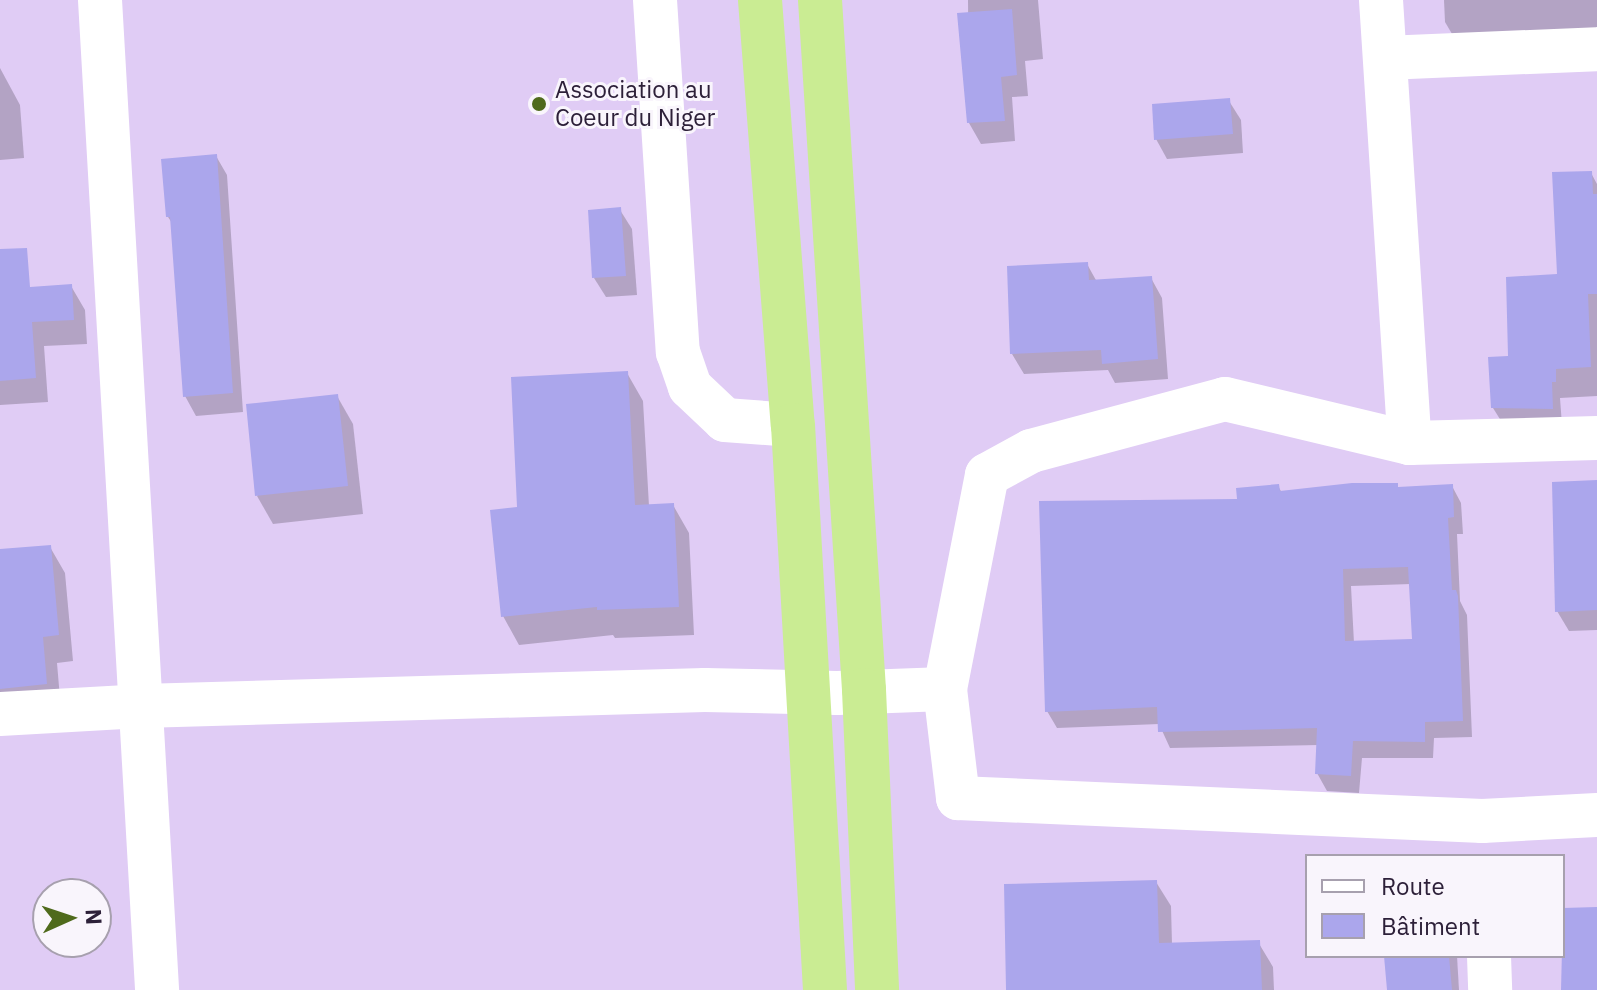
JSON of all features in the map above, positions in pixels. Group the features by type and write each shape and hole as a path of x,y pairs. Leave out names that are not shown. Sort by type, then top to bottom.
{"highway":[{"path":"760,0 793,425 825,990"},
{"path":"820,0 864,690 877,990"}],"street":[{"path":"100,0 157,990"},
{"path":"655,0 678,352 690,387 725,420 793,425"},
{"path":"1381,0 1410,443"},
{"path":"1385,58 1597,49"},
{"path":"1597,438 1410,443 1225,399 1031,451 987,475 945,689 958,798 1483,838 1597,815"},
{"path":"0,714 141,706 705,690 945,689"},
{"path":"1489,958 1490,990"}],"building":[{"path":"1012,9 1017,75 1001,77 1005,121 967,123 957,13"},
{"path":"1230,98 1233,134 1154,140 1152,104"},
{"path":"217,154 233,393 183,397 170,217 166,217 161,159"},
{"path":"1592,171 1593,194 1597,194 1597,294 1588,294 1591,367 1556,369 1556,382 1552,382 1553,409 1491,408 1488,357 1508,356 1506,277 1557,274 1552,172"},
{"path":"621,207 626,276 592,278 588,210"},
{"path":"27,248 30,287 72,284 74,320 32,322 36,378 0,381 0,249"},
{"path":"1088,262 1089,280 1152,276 1158,359 1102,364 1101,350 1010,354 1007,266"},
{"path":"628,371 635,505 674,503 679,607 597,610 597,607 501,617 490,510 517,507 511,377"},
{"path":"338,394 348,486 255,496 246,404"},
{"path":"1597,480 1597,610 1555,612 1552,482"},
{"path":"1352,483 1398,483 1398,487 1453,484 1454,517 1448,518 1452,590 1456,590 1458,596 1463,721 1425,722 1425,742 1353,741 1351,776 1315,774 1317,728 1158,732 1157,707 1045,712 1039,501 1237,499 1236,488 1279,484 1280,491","holes":["1408,567 1412,639 1345,641 1343,569"]},
{"path":"51,545 59,635 43,637 47,684 0,689 0,549"},
{"path":"1157,880 1159,943 1260,940 1262,990 1006,990 1004,884"},
{"path":"1597,907 1597,990 1561,990 1562,958 1565,958 1565,908"},
{"path":"1384,958 1449,958 1452,990 1387,990"}],"place":[{"name":"Association au Coeur du Niger","path":"539,104"}]}
